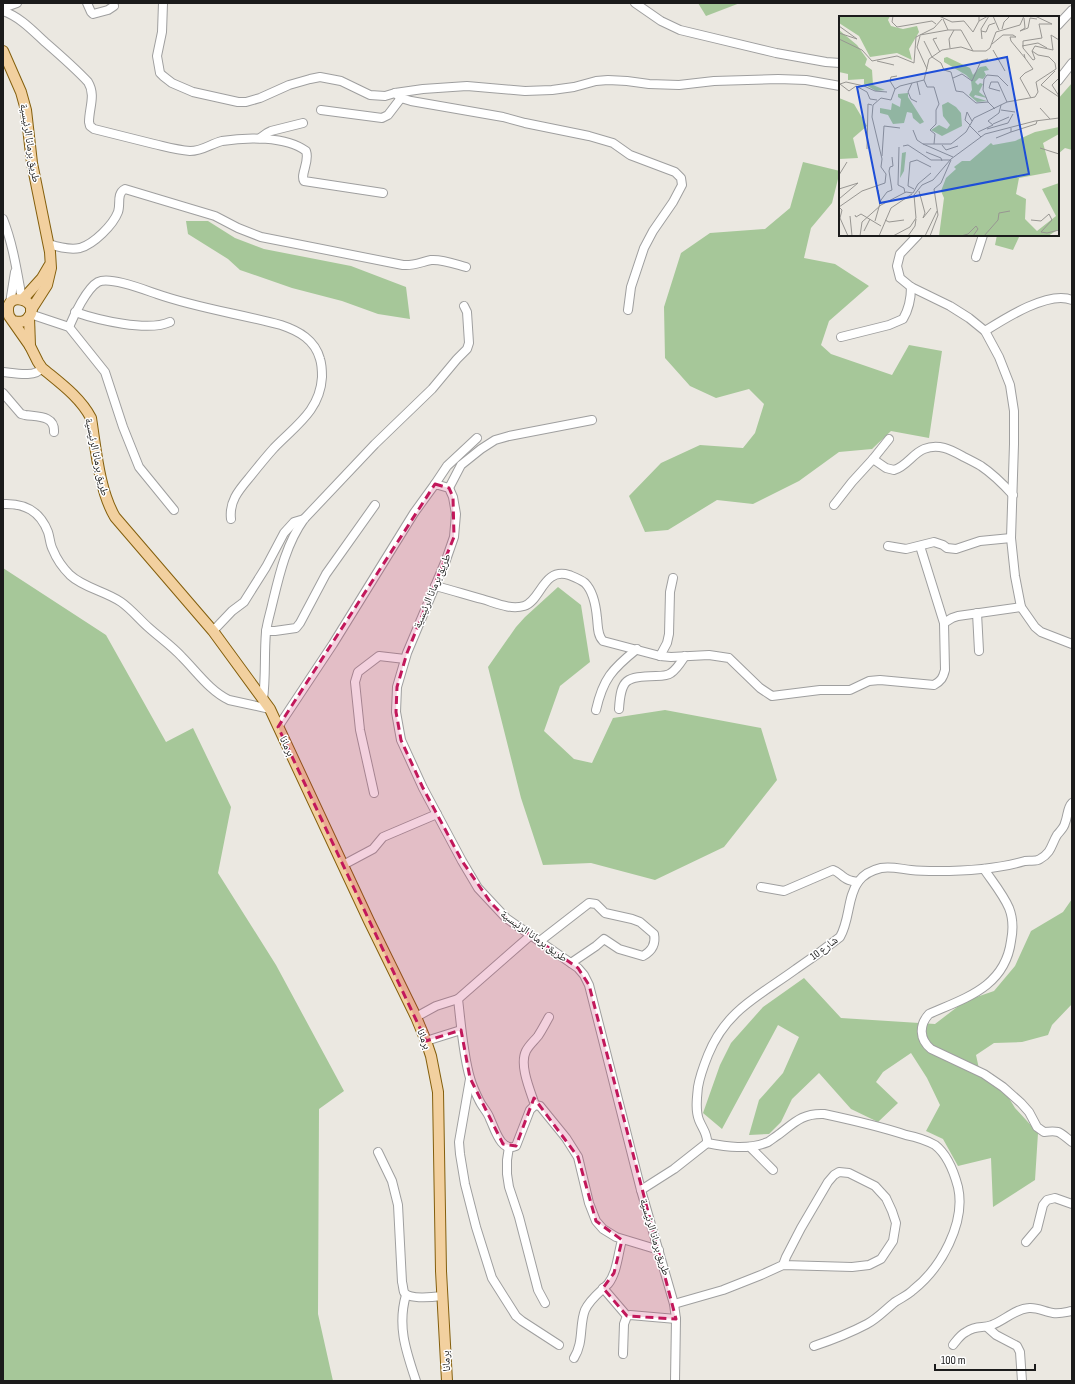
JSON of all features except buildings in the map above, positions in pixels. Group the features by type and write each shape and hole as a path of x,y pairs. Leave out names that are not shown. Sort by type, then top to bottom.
{"main road":[{"name":"طريق برمانا الرئيسية","path":"3,51 21,92 26,110 33,170 49,244 51,262 47,285 30,314 30,346"},
{"path":"22,299 42,278 51,262"},
{"path":"15,299 22,299 28,303 30,314 24,321 19,322 8,314 15,299"},
{"name":"طريق برمانا الرئيسية","path":"8,314 30,346 42,368 86,408 90,418 104,492 108,506 115,517 213,631 270,709 278,728"},
{"name":"برمانا","path":"278,728 416,1017 431,1056 438,1092 438,1174 442,1296 447,1381"}],"street":[{"path":"3,9 17,3"},
{"path":"87,3 93,14 108,10 114,6"},
{"path":"163,3 162,32 158,56 160,73 166,80 193,92 238,102 246,102 260,98 302,80 320,77 341,81 370,95 385,96 398,96 445,87 467,86 525,91 574,87 596,81 608,80 649,84 679,84 748,79 778,79 806,80 839,86"},
{"path":"635,3 661,21 680,30 776,53 839,63"},
{"path":"3,9 21,20 88,82 92,88 93,94 89,122 90,126 94,129 168,148 192,151 200,150 221,142 260,138 271,139 295,146 306,152 307,160 302,179 304,181 383,193"},
{"path":"1059,24 1072,10"},
{"path":"1059,80 1072,63"},
{"path":"321,110 382,118 388,115 398,96"},
{"path":"398,96 589,136 613,143 630,155 675,172 681,178 682,185 644,248 631,287 628,310"},
{"path":"260,138 267,132 303,123"},
{"path":"49,244 57,247 74,248 84,246 94,240 105,231 114,220 119,210 119,198 122,191 125,190 215,216 238,228 261,237 403,265 418,265 430,260 436,260 466,267"},
{"path":"3,219 9,234 22,299"},
{"path":"917,236 900,254 897,266 900,278 910,287 950,306 969,318 985,331 1007,376 1014,412 1011,538 1015,576 1021,607 1034,627 1041,632 1072,644"},
{"path":"976,257 983,236"},
{"path":"8,314 16,266"},
{"path":"69,327 75,312 92,287 100,281 113,281 187,302 281,325 305,336 314,345 319,353 322,370 320,393 315,405 306,417 274,449 239,490 233,499 230,511 231,518"},
{"path":"840,337 889,326 903,320 910,304 910,287"},
{"path":"985,331 1015,313 1046,300 1058,298 1072,300"},
{"path":"263,699 266,675 266,631 279,578 291,540 304,520 375,444 432,389 467,349 469,343 467,312 464,306"},
{"path":"75,312 104,320 132,325 164,325 170,322"},
{"path":"30,314 69,327 105,372 123,427 139,467 174,510"},
{"path":"3,372 34,373 40,371 42,368"},
{"path":"3,393 21,414 48,418 54,426 54,432"},
{"path":"435,484 449,488 461,465 480,449 495,440 592,420"},
{"path":"278,728 333,644 414,513 447,466 477,438"},
{"path":"834,505 889,439"},
{"path":"873,459 886,468 894,470 909,462 920,451 926,448 942,447 951,450 990,472 1013,495"},
{"name":"طريق برمانا الرئيسية","path":"449,488 453,497 456,514 454,537 435,586 422,613 405,659 397,687 396,712 401,740 423,788 478,888 506,918 571,963 584,975 589,985 641,1190 674,1304 676,1318 675,1381"},
{"path":"3,504 16,504 28,508 37,514 48,533 52,549 60,565 72,576 90,587 122,602 177,652 209,686 224,698 270,709"},
{"path":"266,631 296,628 326,574 375,505"},
{"path":"213,631 232,611 244,602 260,579 284,533 294,522 304,520"},
{"path":"888,546 906,549 934,542 947,548 956,549 980,541 1011,538"},
{"path":"435,586 505,606 518,608 527,605 546,581 553,576 564,574 578,578 586,584 592,596 596,608 600,639 606,643 637,649 660,656 709,655 729,658 760,688 772,696 820,690 850,690 869,681 880,680 934,685 940,682 945,670 944,623 920,546"},
{"path":"660,656 667,643 669,634 670,592 673,578"},
{"path":"944,623 952,618 1021,607"},
{"path":"977,613 979,652"},
{"path":"596,710 605,681 622,661 637,649"},
{"path":"374,793 360,730 355,682 358,672 379,656 405,659"},
{"path":"619,709 622,685 628,680 636,677 670,674 685,656"},
{"path":"761,887 784,891 833,870 849,880 858,882 870,872 880,868 891,867 938,872 984,869 1039,860 1052,849 1058,835 1062,831 1068,814 1068,809 1072,804"},
{"path":"343,865 373,849 383,837 437,814"},
{"path":"984,869 1009,908 1012,927 1012,941 1008,954 1000,971 980,991 929,1014 922,1026 922,1037 925,1044 931,1049 984,1074 1003,1087 1029,1112 1040,1130 1045,1132 1057,1131 1072,1142"},
{"name":"شارع 10","path":"707,1143 706,1135 698,1119 697,1099 701,1072 714,1042 731,1017 742,1007 840,937 844,929 858,882"},
{"path":"540,941 589,903 596,904 605,913 636,921 654,934 656,942 650,952 643,956 620,948 604,939 571,963"},
{"path":"416,1017 436,1006 458,999 531,935"},
{"path":"458,999 461,1030 470,1078 479,1101 489,1115 500,1141 509,1147 516,1146 530,1110 535,1105"},
{"path":"535,1105 523,1064 526,1050 542,1030 549,1017"},
{"path":"426,1041 461,1030"},
{"path":"470,1078 459,1142 460,1154 465,1184 474,1219 492,1278 516,1316 559,1345"},
{"path":"535,1105 540,1106 555,1124 578,1157 589,1203 596,1221 610,1235 622,1240 659,1250"},
{"path":"641,1190 674,1169 707,1143 736,1147 750,1147 768,1142 804,1116 815,1114 824,1114 887,1128 925,1140 935,1146 944,1155 954,1174 959,1194 960,1209 954,1233 943,1256 929,1275 914,1290 895,1302 869,1323 844,1336 814,1346"},
{"path":"509,1147 506,1160 509,1187 521,1224 538,1290 545,1303"},
{"path":"750,1147 773,1170"},
{"path":"378,1152 392,1181 398,1205 402,1282 406,1295 401,1318 403,1336 416,1381"},
{"path":"674,1304 723,1290 784,1265 852,1268 869,1266 881,1259 893,1241 896,1223 886,1198 875,1186 849,1173 840,1172 834,1175 828,1182 801,1228 786,1257 784,1265"},
{"path":"1026,1242 1036,1229 1043,1204 1047,1200 1056,1198 1072,1204"},
{"path":"574,1358 578,1350 582,1332 583,1317 586,1308 611,1279 614,1273 622,1240"},
{"path":"603,1288 626,1316"},
{"path":"406,1295 415,1297 442,1296"},
{"path":"953,1345 960,1336 976,1326 987,1327 993,1325 1011,1314 1025,1308 1053,1313 1072,1311"},
{"path":"626,1316 676,1318"},
{"path":"623,1354 624,1324 626,1316"},
{"path":"987,1327 996,1336 1017,1346 1020,1352 1022,1381"}],"highlighted area":[{"path":"435,484 449,488 453,497 454,537 407,653 397,687 396,712 401,740 423,788 462,861 491,903 506,918 578,968 589,985 676,1319 627,1316 603,1288 614,1273 622,1240 596,1221 578,1157 534,1098 516,1146 503,1144 470,1078 461,1030 426,1041 278,727"}],"green space":[{"path":"698,3 740,3 706,16"},
{"path":"1072,83 1072,150 1065,148 1059,153 1059,98"},
{"path":"803,162 839,171 832,203 811,228 804,258 835,264 869,286 829,321 821,345 831,354 892,375 909,345 942,351 929,438 891,431 872,449 839,452 799,481 753,504 717,500 668,530 645,532 629,496 661,463 700,445 743,448 755,433 764,404 749,389 716,398 690,386 665,358 664,307 681,253 710,233 765,229 790,208"},
{"path":"186,221 208,221 235,238 264,249 351,266 406,287 410,319 378,314 342,301 292,288 240,270 228,259 188,234"},
{"path":"997,236 1020,236 1013,250 995,245"},
{"path":"3,568 106,635 166,742 193,728 231,807 218,873 276,965 344,1091 319,1109 318,1314 333,1381 3,1381"},
{"path":"558,587 581,605 590,662 560,686 544,731 574,759 592,763 613,718 665,710 761,728 777,780 724,847 655,880 591,863 543,865 521,798 488,667 516,627"},
{"path":"1072,899 1072,1004 1052,1025 1048,1035 1022,1042 994,1043 976,1055 981,1078 998,1080 1015,1108 1038,1133 1035,1180 993,1207 991,1158 958,1166 943,1139 926,1131 940,1105 927,1078 911,1053 883,1072 876,1082 898,1103 878,1122 851,1109 819,1073 792,1099 781,1122 769,1134 749,1135 759,1100 783,1073 799,1037 778,1025 722,1129 703,1113 720,1065 731,1043 763,1007 804,978 841,1018 935,1024 965,1001 994,991 1015,966 1031,931 1063,912"}]}
